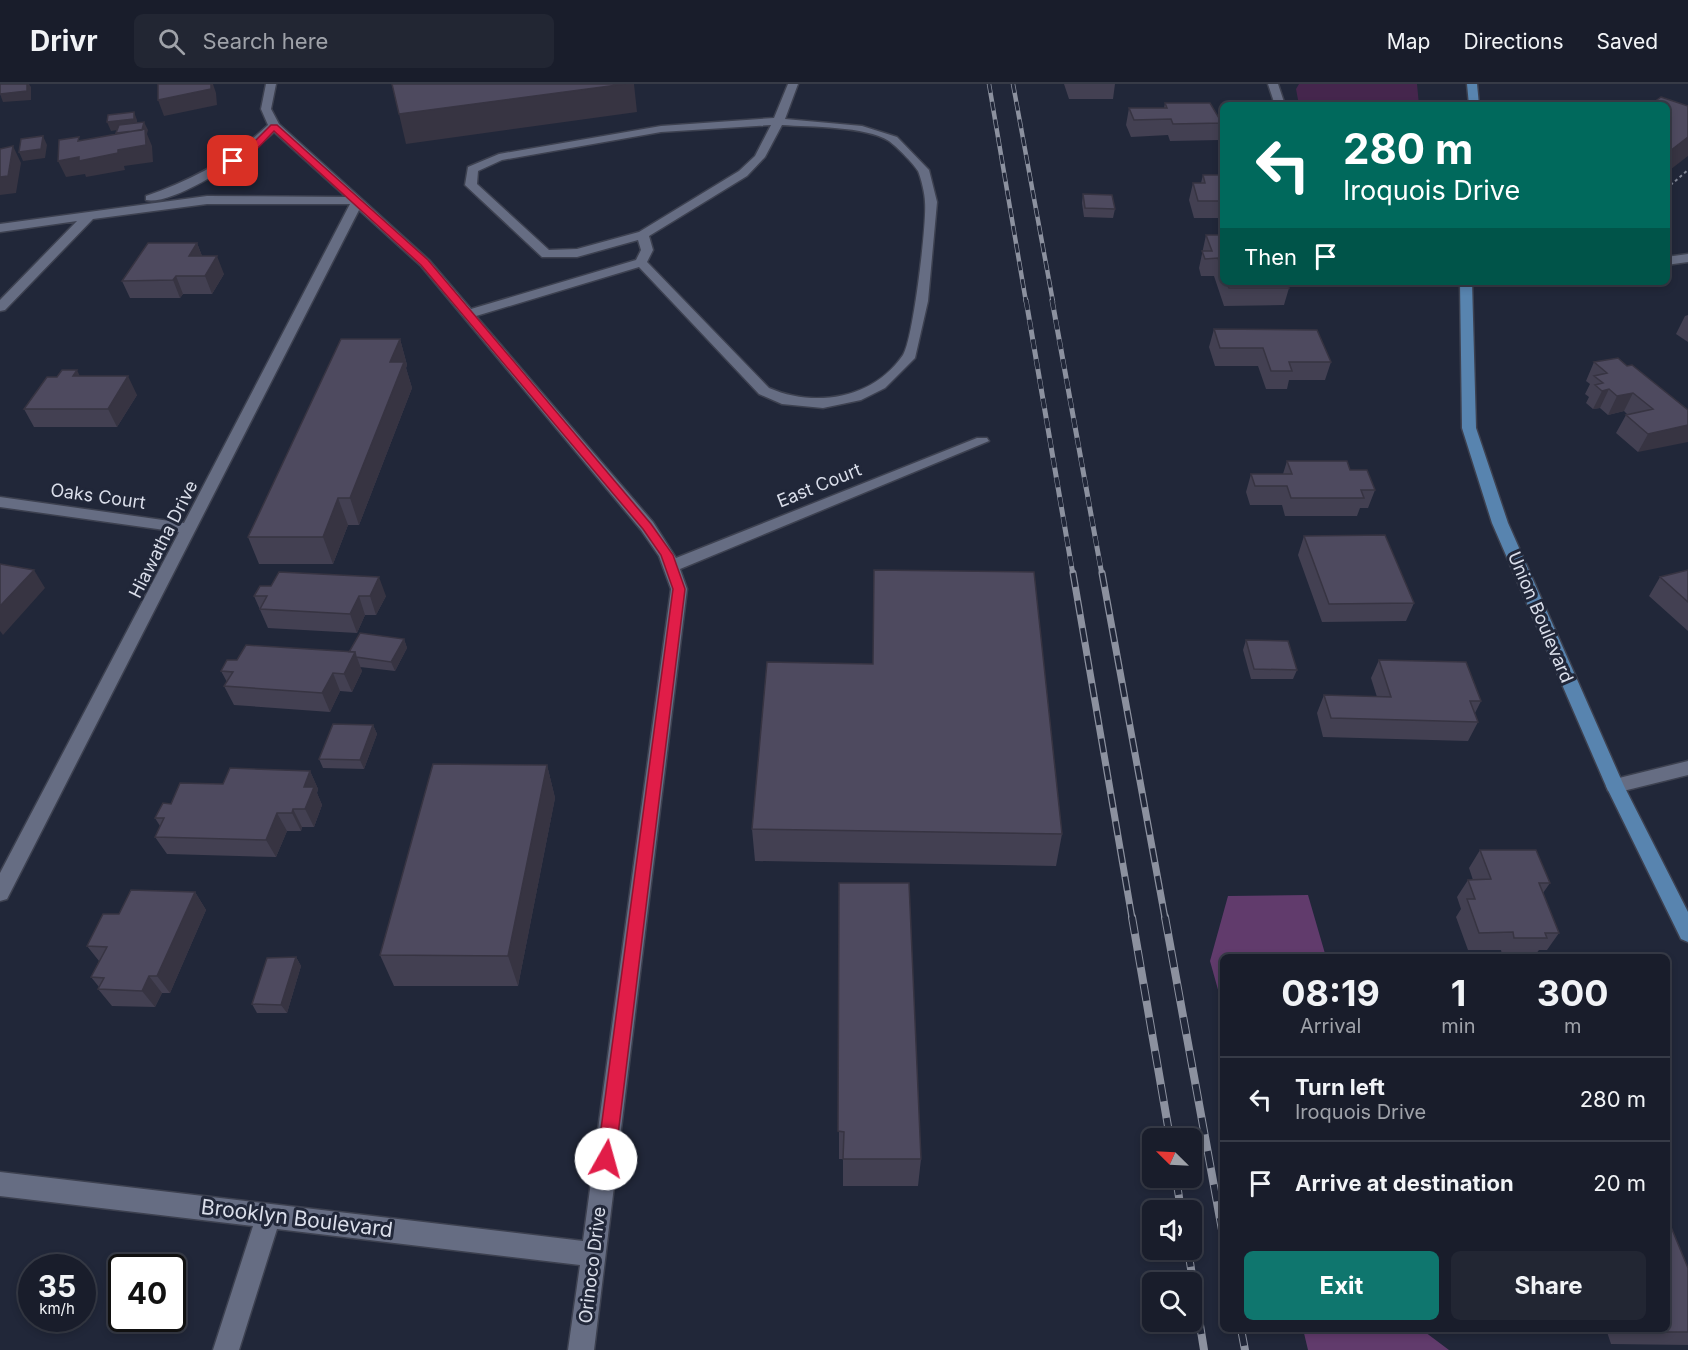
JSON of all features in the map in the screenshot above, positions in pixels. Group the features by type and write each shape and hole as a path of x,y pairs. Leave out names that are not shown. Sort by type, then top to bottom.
{"main road":[{"path":"1472,84 1473,102"},
{"name":"Union Boulevard","path":"1466,285 1469,428 1500,523 1615,786 1688,933"}],"street":[{"path":"0,307 90,215 183,187 216,172 250,150 274,126 266,108 271,84"},
{"path":"641,262 764,391 787,401 823,404 856,397 880,385 910,355 922,301 931,202 923,170 893,139 862,129 777,121 661,129 499,157 472,169 471,185 546,254 578,253 643,236 664,220 701,201 756,162 777,121 793,84"},
{"path":"1273,84 1279,102"},
{"name":"Orinoco Drive","path":"274,126 424,262 647,526 667,555 679,589 581,1350"},
{"path":"0,228 207,200 358,201"},
{"name":"Hiawatha Drive","path":"0,893 358,201"},
{"path":"468,314 641,262 647,250 643,236"},
{"path":"1670,260 1688,258"},
{"name":"East Court","path":"671,566 982,441"},
{"name":"Oaks Court","path":"0,502 190,529"},
{"path":"1615,786 1688,768"},
{"name":"Brooklyn Boulevard","path":"0,1184 593,1254"},
{"path":"226,1350 269,1215"}],"path":[{"path":"1670,186 1688,170"}],"shaded area":[{"path":"1299,84 1417,84 1419,102 1298,102 1296,89"},
{"path":"1308,895 1325,954 1220,954 1220,997 1210,961 1228,896"},
{"path":"1304,1332 1425,1332 1449,1350 1308,1350"}],"building":[{"path":"0,84 27,84 27,91 0,94"},
{"path":"158,84 211,84 211,89 158,100"},
{"path":"392,84 625,84 399,114"},
{"path":"1661,97 1688,106 1688,137 1670,151 1670,102 1654,102"},
{"path":"1165,103 1210,103 1220,123 1173,124 1171,119 1134,120 1129,108 1167,108"},
{"path":"134,112 134,119 107,122 108,115"},
{"path":"144,122 142,130 116,133 119,125"},
{"path":"145,129 146,145 79,161 79,157 58,161 59,140 79,137 78,141"},
{"path":"43,136 41,149 19,152 21,139"},
{"path":"13,146 8,176 0,177 0,149"},
{"path":"1203,175 1220,175 1220,201 1198,201 1193,183 1205,183"},
{"path":"1083,194 1112,195 1115,209 1085,208"},
{"path":"1206,235 1220,235 1220,264 1218,258 1205,259 1202,251 1212,251"},
{"path":"148,243 197,243 189,256 217,256 205,276 176,276 173,280 122,281"},
{"path":"1228,285 1288,285 1289,288 1229,288"},
{"path":"1214,329 1317,330 1331,362 1289,362 1292,371 1271,371 1263,348 1220,348"},
{"path":"341,339 400,339 390,362 404,362 350,498 338,498 323,537 248,537"},
{"path":"1618,358 1627,366 1632,365 1688,410 1688,425 1648,434 1626,415 1653,409 1633,393 1617,396 1609,389 1602,391 1595,385 1603,383 1594,376 1607,373 1594,362"},
{"path":"62,370 77,370 73,376 128,376 108,409 24,409 47,377 57,377"},
{"path":"1287,461 1347,461 1350,470 1367,470 1375,490 1361,490 1364,498 1291,498 1287,486 1255,486 1251,474 1292,474"},
{"path":"1385,535 1414,603 1329,604 1304,536"},
{"path":"0,564 34,570 0,606"},
{"path":"874,570 1034,572 1062,834 752,829 767,662 873,664"},
{"path":"1688,570 1688,602 1660,577"},
{"path":"279,572 379,577 370,596 359,596 350,614 260,609 267,596 254,596 260,586 271,586"},
{"path":"360,633 404,639 391,662 356,657 355,652 349,652"},
{"path":"1246,640 1288,641 1297,670 1254,669"},
{"path":"246,645 355,652 344,674 333,673 322,693 224,686 233,672 221,671 227,660 237,660"},
{"path":"1379,660 1466,662 1481,701 1470,701 1478,722 1331,718 1324,695 1391,697"},
{"path":"333,724 373,725 360,760 319,759"},
{"path":"433,764 547,765 508,956 380,955"},
{"path":"230,768 310,771 304,787 314,787 305,809 293,809 292,813 277,813 266,840 155,837 164,818 155,818 163,803 171,804 180,783 223,784"},
{"path":"1480,850 1536,850 1550,883 1539,883 1559,933 1545,933 1547,938 1514,938 1513,932 1479,933 1467,899 1475,899 1468,880 1491,879"},
{"path":"839,883 909,883 921,1159 843,1159 844,1132 838,1131"},
{"path":"131,890 195,892 157,976 149,976 142,991 98,989 104,978 91,977 107,947 87,946 103,914 119,914"},
{"path":"296,957 281,1005 252,1004 267,958"},
{"path":"1670,1225 1688,1268 1688,1332 1670,1332"}],"railway":[{"path":"989,84 1026,302"},
{"path":"1013,84 1053,302"},
{"path":"1026,300 1073,575"},
{"path":"1052,300 1102,575"},
{"path":"1073,573 1132,918"},
{"path":"1102,573 1165,918"},
{"path":"1132,917 1168,1128"},
{"path":"1165,917 1220,1219"},
{"path":"1178,1188 1179,1200"},
{"path":"1190,1260 1204,1350"},
{"path":"1242,1332 1245,1350"}],"route":[{"path":"233,161 250,150 274,126 358,201 424,262 647,526 667,555 679,589 606,1159"}]}
